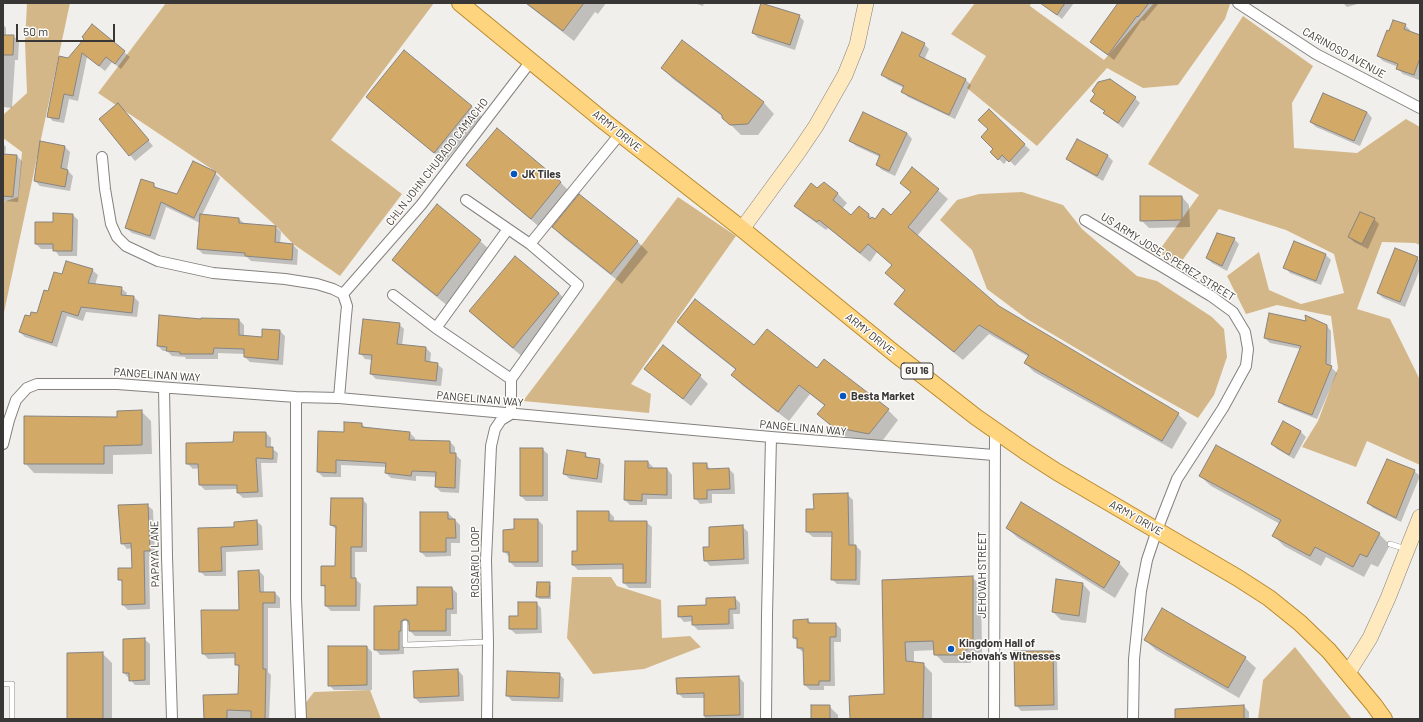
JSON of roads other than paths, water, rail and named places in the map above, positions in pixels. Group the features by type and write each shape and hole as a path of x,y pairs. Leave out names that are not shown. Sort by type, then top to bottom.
{"main road":[{"name":"ARMY DRIVE","path":"460,3 620,134 742,229 894,353 995,431 1057,472 1238,578 1269,598 1300,623 1329,651 1384,719"},
{"path":"742,229 816,126 845,75 857,45 866,3"},
{"path":"1348,673 1370,638 1388,598 1420,517"}],"street":[{"name":"CARINOSO AVENUE","path":"1238,3 1316,54 1420,108"},
{"name":"CHLN JOHN CHUBADO CAMACHO","path":"343,294 421,205 531,60"},
{"path":"530,244 620,134"},
{"path":"102,157 111,224 117,237 126,246 158,261 179,266 213,273 285,279 318,284 343,294 346,306 346,316 340,398"},
{"path":"466,200 530,244 578,285 511,379 511,414"},
{"name":"US ARMY JOSE S PEREZ STREET","path":"1085,220 1210,296 1233,312 1245,332 1248,349 1246,366 1223,408 1177,479 1147,560 1141,591 1134,659 1133,719"},
{"path":"436,328 508,229"},
{"path":"393,295 436,328 511,379"},
{"name":"PANGELINAN WAY","path":"3,444 16,400 27,388 37,384 117,384 296,397 340,398 771,437 994,455"},
{"name":"PAPAYA LANE","path":"164,388 172,719"},
{"path":"296,397 296,598 301,719"},
{"name":"ROSARIO LOOP","path":"487,719 488,642 486,560 491,446 495,430 502,420 511,414"},
{"name":"JEHOVAH STREET","path":"994,719 995,431"},
{"path":"766,719 766,615 771,437"}],"lane":[{"path":"1390,544 1407,549"},
{"path":"405,623 405,645 488,642"},
{"path":"3,684 12,684 12,719"}],"place":[{"name":"JK Tiles","path":"514,174"},
{"name":"Besta Market","path":"843,396"},
{"name":"Kingdom Hall of Jehovah’s Witnesses","path":"951,649"}]}
